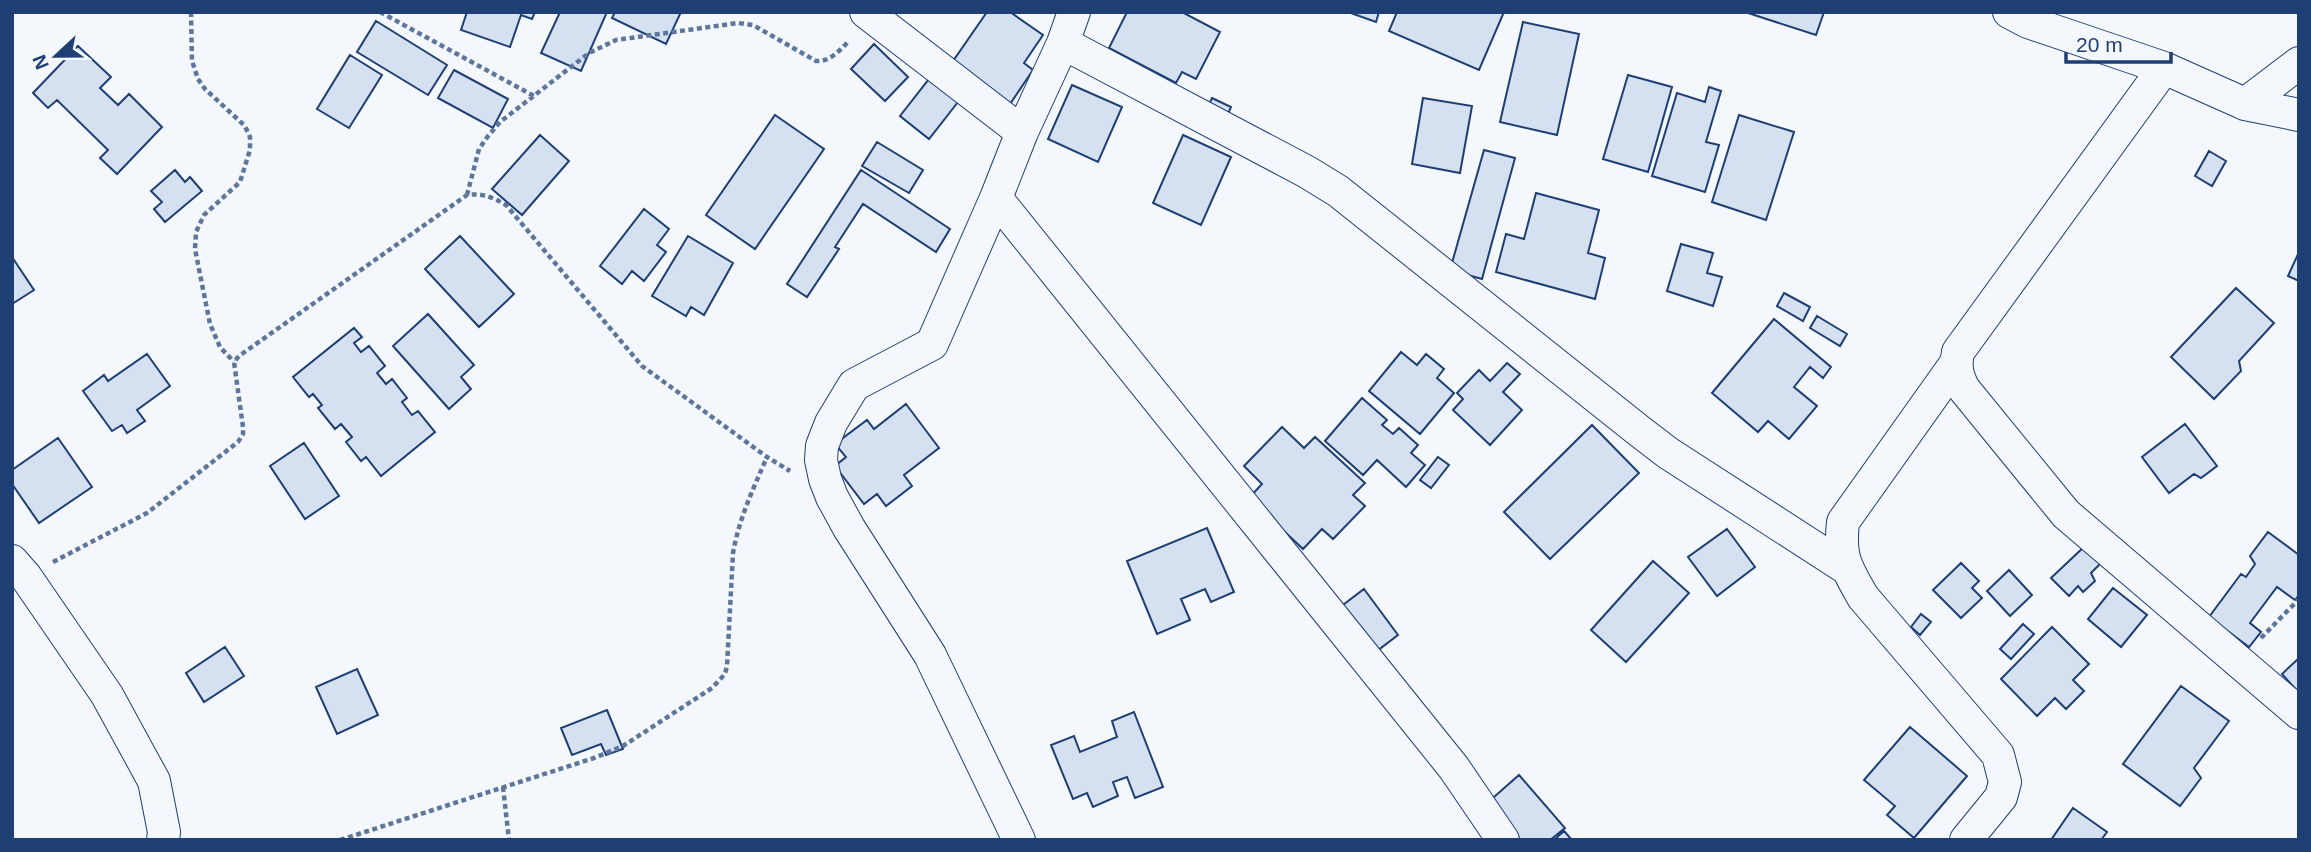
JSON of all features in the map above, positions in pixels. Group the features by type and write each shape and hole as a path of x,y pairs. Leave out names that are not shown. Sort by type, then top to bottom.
{"street":[{"path":"1019,840 930,654 832,497 821,460 822,446 831,423 854,385 932,344 1074,12"},
{"path":"2009,12 2028,22 2164,68 2245,104 2299,115"},
{"path":"869,16 1022,132"},
{"path":"1063,43 1338,191 1668,453 1846,568"},
{"path":"2245,104 2299,63"},
{"path":"2164,68 1958,352 1957,377 2066,514 2299,713"},
{"path":"996,198 1454,768 1503,840"},
{"path":"1956,363 1843,522 1840,547 1846,568 1863,597 1998,755 2005,782 2001,797 1966,840"},
{"path":"19,569 107,695 154,781 164,832 163,840"}],"path":[{"path":"19,569 147,513 238,442 243,435 234,362 220,347 210,324 195,249 196,232 204,215 240,182 248,158 250,137 245,126 205,89 198,79 192,61 191,12"},
{"path":"380,12 534,96"},
{"path":"467,195 478,149 500,122 589,53 616,40 738,23 753,25 820,62 831,58 869,16"},
{"path":"234,362 467,195 493,197 506,205 642,366 767,457 832,497"},
{"path":"340,840 594,758 623,746 719,681 727,666 736,538 740,520 767,457"},
{"path":"2239,662 2299,599"},
{"path":"503,787 509,840"}],"building":[{"path":"467,12 535,12 532,19 521,15 510,47 461,30"},
{"path":"560,12 607,12 581,71 541,53"},
{"path":"615,12 681,12 666,44 612,18"},
{"path":"987,12 1010,12 1043,35 1024,63 1033,70 1010,104 951,64"},
{"path":"1127,12 1182,12 1220,32 1196,79 1182,72 1176,83 1109,48"},
{"path":"1348,12 1379,12 1376,22"},
{"path":"1397,12 1504,12 1479,70 1389,31"},
{"path":"1745,12 1824,12 1816,35"},
{"path":"376,21 447,65 428,95 357,52"},
{"path":"1523,22 1579,34 1557,135 1500,122"},
{"path":"874,44 908,77 885,101 851,69"},
{"path":"78,46 111,77 100,88 118,105 129,94 162,127 117,174 100,158 108,150 57,100 48,108 33,93"},
{"path":"350,55 382,75 349,128 317,109"},
{"path":"454,70 508,99 493,128 438,98"},
{"path":"1628,75 1672,87 1648,172 1603,159"},
{"path":"929,79 958,102 929,139 900,116"},
{"path":"1072,85 1122,107 1098,162 1048,139"},
{"path":"1709,87 1721,91 1706,142 1719,145 1705,192 1652,176 1677,93 1705,102"},
{"path":"1212,98 1231,107 1225,121 1205,113"},
{"path":"1423,98 1472,106 1460,173 1412,164"},
{"path":"775,115 824,149 755,249 706,215"},
{"path":"1739,115 1794,132 1766,220 1712,202"},
{"path":"540,135 569,161 522,215 492,189"},
{"path":"1183,135 1231,157 1201,225 1153,203"},
{"path":"877,142 923,170 909,193 862,166"},
{"path":"1484,150 1515,158 1482,279 1450,270"},
{"path":"2209,151 2226,161 2212,186 2195,176"},
{"path":"175,170 185,182 190,177 202,191 165,222 154,209 162,202 151,191"},
{"path":"861,170 950,229 936,252 863,204 835,247 839,249 807,297 787,284"},
{"path":"1536,193 1599,210 1588,253 1605,258 1595,299 1496,272 1506,234 1524,239"},
{"path":"644,209 669,229 657,245 666,252 644,281 632,271 622,284 600,266"},
{"path":"460,236 514,294 479,327 425,269"},
{"path":"688,236 733,263 704,315 691,307 686,316 652,296"},
{"path":"1681,244 1713,253 1707,273 1722,277 1713,306 1667,291"},
{"path":"2299,252 2299,281 2288,276"},
{"path":"12,257 34,290 12,304"},
{"path":"2236,288 2274,323 2239,361 2241,371 2214,399 2171,357"},
{"path":"1784,293 1810,307 1803,321 1777,306"},
{"path":"428,314 474,365 461,377 471,389 449,409 393,346"},
{"path":"1817,316 1847,334 1840,346 1810,328"},
{"path":"1774,319 1831,367 1823,378 1810,367 1794,387 1817,406 1789,439 1768,421 1758,432 1712,393"},
{"path":"354,328 362,337 354,343 361,352 369,346 385,366 377,373 386,384 392,379 407,398 402,402 412,415 418,411 435,432 381,476 366,457 361,461 346,442 352,437 341,424 335,429 318,408 322,405 313,394 309,397 293,377"},
{"path":"1401,352 1417,365 1426,354 1444,369 1437,378 1454,393 1420,434 1369,391"},
{"path":"147,354 170,386 137,410 145,421 127,433 122,425 112,431 83,391 104,375 108,381"},
{"path":"1507,363 1520,374 1503,392 1522,410 1490,445 1453,410 1463,399 1457,393 1479,370 1490,381"},
{"path":"1362,398 1387,420 1382,425 1393,434 1399,428 1418,445 1411,453 1425,465 1406,487 1377,460 1363,475 1325,441"},
{"path":"906,404 939,448 904,475 912,486 886,506 877,494 864,504 835,466 846,457 835,444 867,420 874,429"},
{"path":"2185,424 2217,466 2201,478 2194,474 2169,493 2142,457"},
{"path":"1592,425 1639,473 1550,559 1504,512"},
{"path":"1282,427 1304,448 1315,437 1365,483 1353,495 1365,506 1333,539 1322,529 1303,549 1249,498 1262,484 1244,466"},
{"path":"58,438 92,487 39,523 12,484 12,470"},
{"path":"304,443 339,496 305,519 270,466"},
{"path":"1438,457 1449,465 1431,488 1420,480"},
{"path":"1207,528 1234,592 1211,602 1205,589 1181,599 1190,620 1157,634 1127,561"},
{"path":"1727,529 1755,567 1717,596 1688,557"},
{"path":"2268,532 2299,555 2299,595 2295,600 2277,587 2250,623 2261,632 2249,647 2209,617 2241,574 2246,577 2255,564 2250,556"},
{"path":"2086,545 2102,562 2091,573 2095,581 2083,592 2078,586 2069,596 2051,578"},
{"path":"1653,561 1689,593 1626,662 1591,630"},
{"path":"1961,563 1979,581 1972,588 1982,598 1961,618 1933,590"},
{"path":"2009,570 2032,595 2010,616 1987,591"},
{"path":"2113,588 2147,615 2121,647 2088,619"},
{"path":"1364,589 1398,635 1373,654 1339,608"},
{"path":"1921,614 1931,622 1920,635 1911,627"},
{"path":"2023,624 2034,634 2011,659 2000,649"},
{"path":"2052,627 2089,664 2073,680 2084,691 2066,709 2055,698 2037,716 2001,679"},
{"path":"225,647 244,676 204,702 186,673"},
{"path":"2299,658 2299,693 2282,674"},
{"path":"357,669 378,715 337,734 316,687"},
{"path":"2181,686 2229,721 2194,768 2201,778 2180,806 2123,764"},
{"path":"607,710 623,749 606,755 601,744 572,755 561,728"},
{"path":"1134,712 1163,787 1135,798 1127,777 1113,782 1118,796 1093,807 1087,793 1073,799 1051,745 1074,736 1080,752 1117,737 1112,721"},
{"path":"1910,727 1967,776 1914,838 1887,815 1895,806 1864,780"},
{"path":"1519,775 1565,828 1550,840 1517,840 1486,804"},
{"path":"2073,808 2107,832 2101,840 2051,840"},
{"path":"1564,831 1572,840 1554,840"}]}
